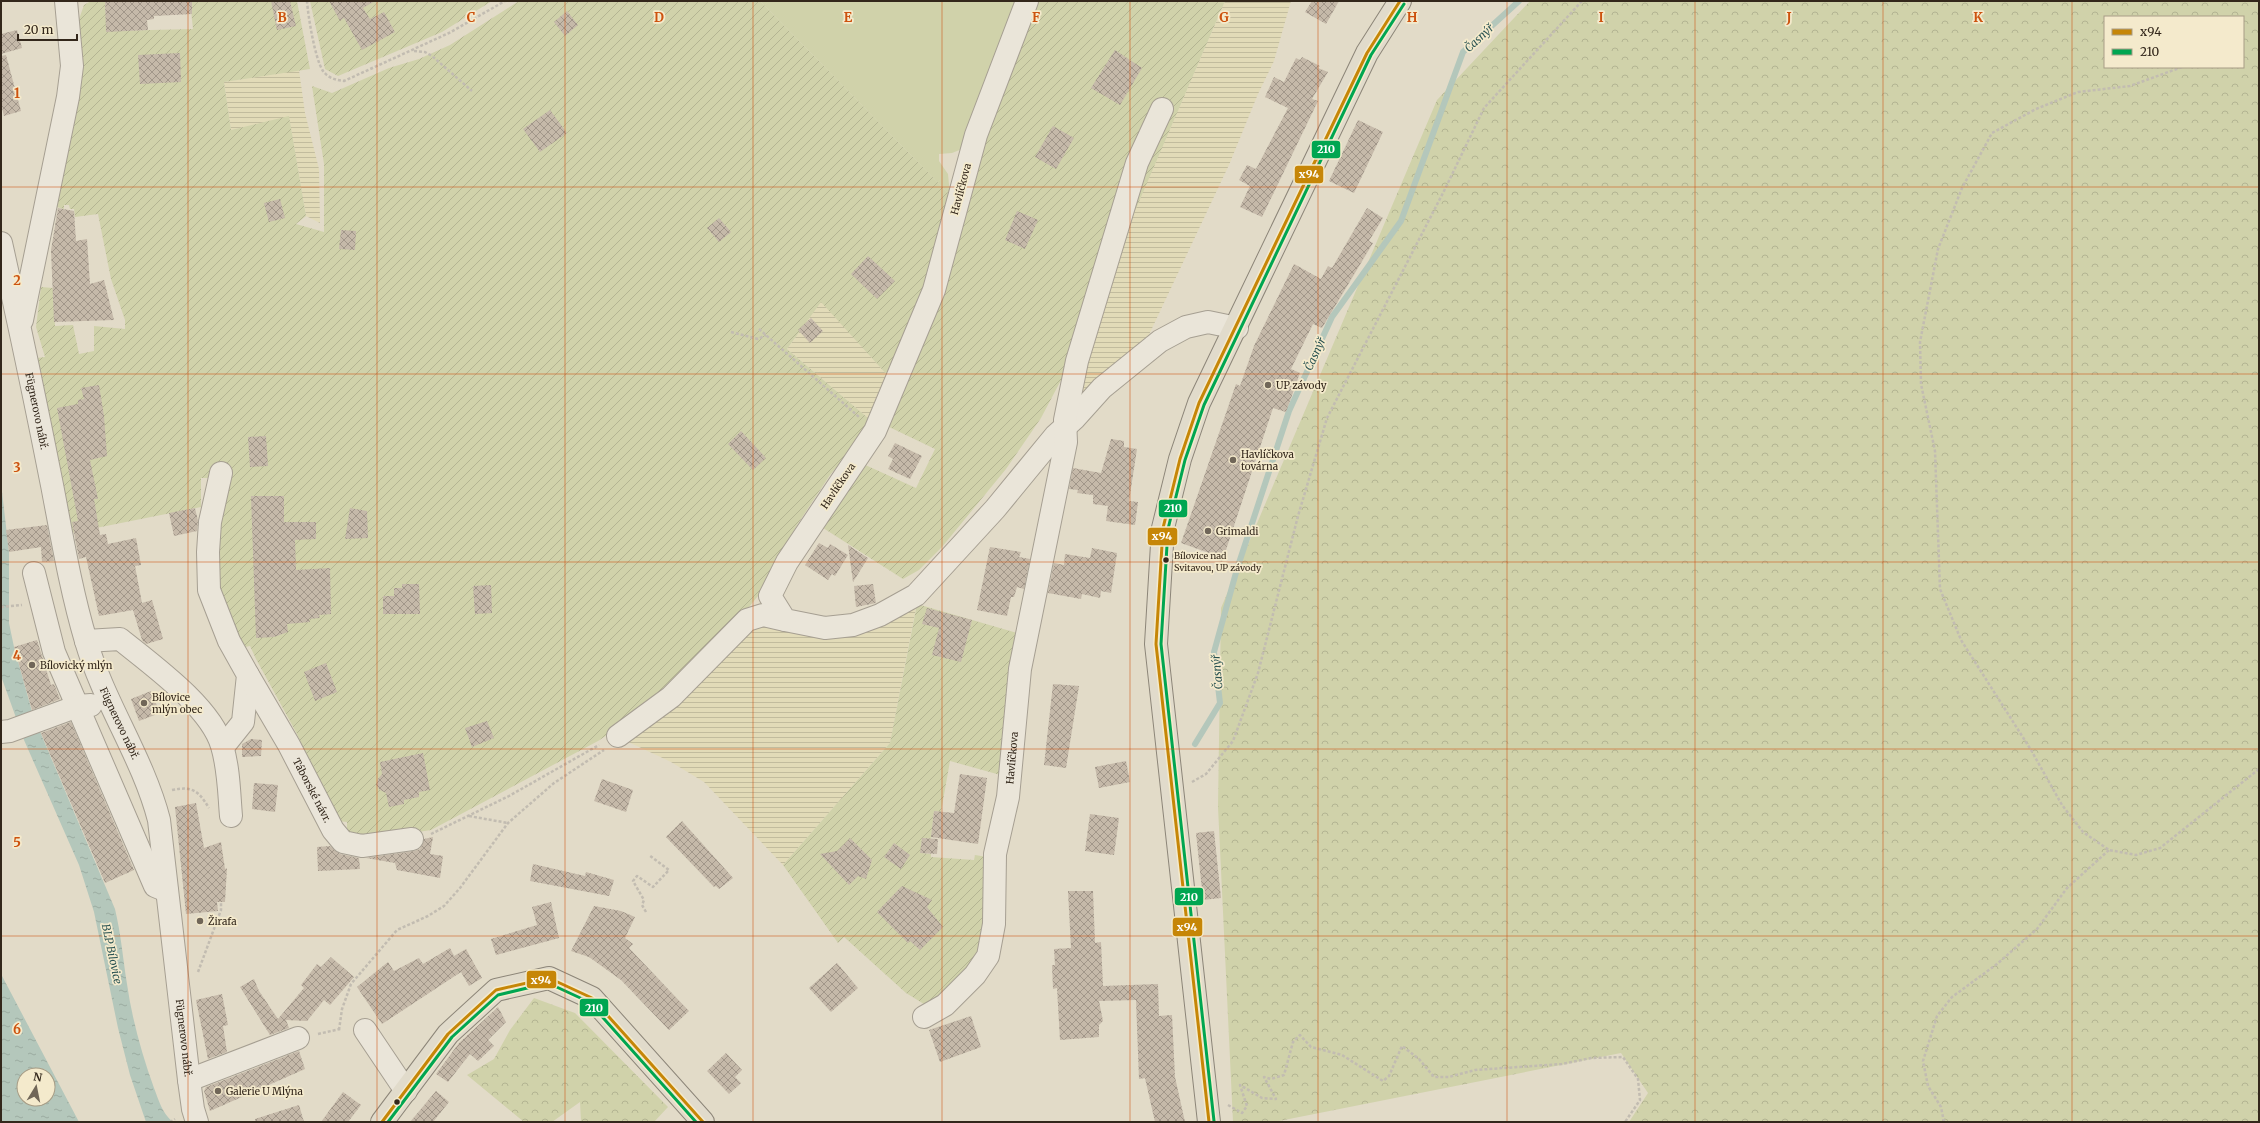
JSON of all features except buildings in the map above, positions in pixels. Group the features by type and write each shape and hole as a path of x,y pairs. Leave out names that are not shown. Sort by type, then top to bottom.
{"main road":[{"path":"1208,1116 1156,644 1163,528 1180,459 1199,403 1237,328 1367,53 1400,1"},
{"path":"382,1122 448,1034 496,990 549,978 592,998 703,1122"}],"street":[{"name":"Fügnerovo nábř.","path":"21,327 69,89 72,66 66,1"},
{"name":"Havlíčkova","path":"785,620 770,596 787,562 875,431 934,290 976,136 1027,1"},
{"name":"Havlíčkova","path":"924,1017 945,1005 974,975 988,956 994,924 995,854 1008,797 1020,669 1066,442 1067,425 1065,420 1077,361 1137,162 1162,109"},
{"name":"Fügnerovo nábř.","path":"1,243 21,327 62,537 86,641 110,704 152,798 162,836 189,1080 193,1108 197,1122"},
{"path":"618,736 671,697 747,620 762,616 825,628 853,625 880,615 916,595 995,509 1055,436 1102,388 1172,333 1199,323 1217,324 1237,328"},
{"name":"Táborské návr.","path":"221,473 210,522 208,552 209,590 229,641 289,745 333,830 343,842 362,846 412,839"},
{"path":"34,573 54,652 154,886 167,891"},
{"path":"86,641 120,639 171,681 199,709 218,735 223,747 232,816"},
{"path":"223,747 243,722 248,675"},
{"path":"1,732 10,731 78,706 110,704"},
{"path":"365,1030 406,1091"},
{"path":"189,1080 298,1038"}],"path":[{"path":"307,1 320,65 323,72 333,79 351,79 449,33 505,1"},
{"path":"1172,794 1206,774 1233,741 1258,673 1298,516 1327,418 1445,189 1484,108 1582,1"},
{"path":"412,51 425,52 432,56 472,91"},
{"path":"2179,68 2130,86 2078,92 2036,109 1992,133 1962,188 1938,248 1920,342 1921,384 1936,450 1940,589 1962,640 2031,750 2062,805 2083,832 2109,850 2136,855 2160,848 2259,769"},
{"path":"759,329 875,431"},
{"path":"731,332 758,339 766,336"},
{"path":"1,607 12,606"},
{"path":"412,839 437,832 515,793 572,758 618,736"},
{"path":"339,1030 342,1009 351,984 397,930 428,916 444,906 460,888 508,823 554,783 600,754 618,736"},
{"path":"152,798 172,790 185,787 192,789 203,798 209,809"},
{"path":"469,816 508,823"},
{"path":"1944,1122 1941,1107 1928,1086 1923,1061 1937,1016 1952,997 1997,964 2037,929 2067,888 2109,850"},
{"path":"646,912 642,905 644,900 633,881 637,876 653,887 669,870 649,855"},
{"path":"197,976 221,910 221,902"},
{"path":"1208,1116 1220,1102 1232,1106 1242,1113 1247,1106 1240,1085 1262,1098 1276,1099 1264,1077 1271,1079 1284,1075 1293,1042 1300,1035 1311,1047 1342,1055 1383,1081 1389,1076 1402,1046 1419,1059 1434,1077 1449,1077 1475,1070 1503,1067 1562,1064 1591,1058 1623,1057 1638,1079 1640,1100 1625,1122"}],"shaded area":[{"path":"1225,1 1291,1 1274,61 1258,94 1229,165 1147,339 1063,413 1119,247"},
{"path":"299,70 305,113 319,169 320,223 306,216 289,117 231,130 224,82"},
{"path":"821,301 889,377 869,419 787,349 800,331 822,331 811,318 804,325"},
{"path":"918,597 890,743 783,865 704,782 671,762 620,738 761,608 813,634"}],"green space":[{"path":"91,1 105,1 107,31 193,29 190,1 297,1 310,69 224,82 231,130 289,116 306,216 296,224 324,232 324,164 312,86 332,93 389,68 419,59 450,45 519,1 760,1 955,200 935,264 889,377 821,302 787,349 869,419 866,432 830,475 797,525 762,591 715,649 661,700 598,741 431,830 361,841 347,834 347,822 338,821 333,817 297,734 250,646 240,648 216,590 211,478 201,478 201,507 71,533 37,358 45,357 36,327 41,287 53,288 55,326 73,325 79,354 94,351 94,326 125,329 125,320 111,279 98,214 75,217 74,209 70,209 69,205 64,205 64,209 53,206 78,22 84,5"},
{"path":"310,1 492,1 442,32 338,76 325,69"},
{"path":"760,1 1022,1 967,147 952,153 939,154 939,161 948,174 950,195"},
{"path":"1030,1 1225,1 1069,365 1041,418 1006,469 942,547 919,570 903,579 820,526 861,463 916,488 935,449 885,425"},
{"path":"1530,1 2259,1 2259,1122 1629,1122 1648,1093 1621,1053 1274,1122 1233,1122 1218,807 1221,608 1437,100"},
{"path":"917,604 1021,634 1004,776 950,761 941,812 934,811 931,839 922,838 921,853 931,854 931,857 974,860 975,855 987,857 984,959 932,1009 906,993 844,937 838,943 783,865 890,743"},
{"path":"534,998 575,1013 668,1107 654,1122 581,1122 580,1102 552,1122 524,1122 467,1075 494,1059 510,1030"}],"water":[{"name":"BLP Bílovice","path":"1,483 9,552 9,623 14,647 33,715 115,909 129,997 138,1037 159,1102 163,1111 173,1122 146,1122 130,1075 118,1028 94,912 79,865 24,740 1,676"},
{"path":"1,974 50,1067 16,1067 16,1107 56,1107 56,1078 79,1122 1,1122"}],"waterway":[{"name":"Časnýř","path":"1195,744 1220,703 1214,652 1237,569 1289,411 1332,317 1401,221 1463,52 1519,1"}],"transit line":[{"name":"x94","path":"1209,1122 1156,644 1163,528 1180,459 1199,403 1367,53 1400,1"},
{"name":"210","path":"1214,1121 1161,644 1168,529 1185,460 1204,405 1371,55 1404,4"},
{"name":"x94","path":"382,1122 448,1034 496,990 549,978 592,998 703,1122"},
{"name":"210","path":"388,1122 452,1037 498,995 548,983 589,1002 696,1122"}],"place":[{"name":"UP závody","path":"1268,385"},
{"name":"Havlíčkova továrna","path":"1233,460"},
{"name":"Grimaldi","path":"1208,531"},
{"name":"Bílovice nad Svitavou, UP závody","path":"1166,560"},
{"name":"Bílovický mlýn","path":"32,665"},
{"name":"Bílovice mlýn obec","path":"144,703"},
{"name":"Žirafa","path":"200,921"},
{"name":"Galerie U Mlýna","path":"218,1091"}]}
